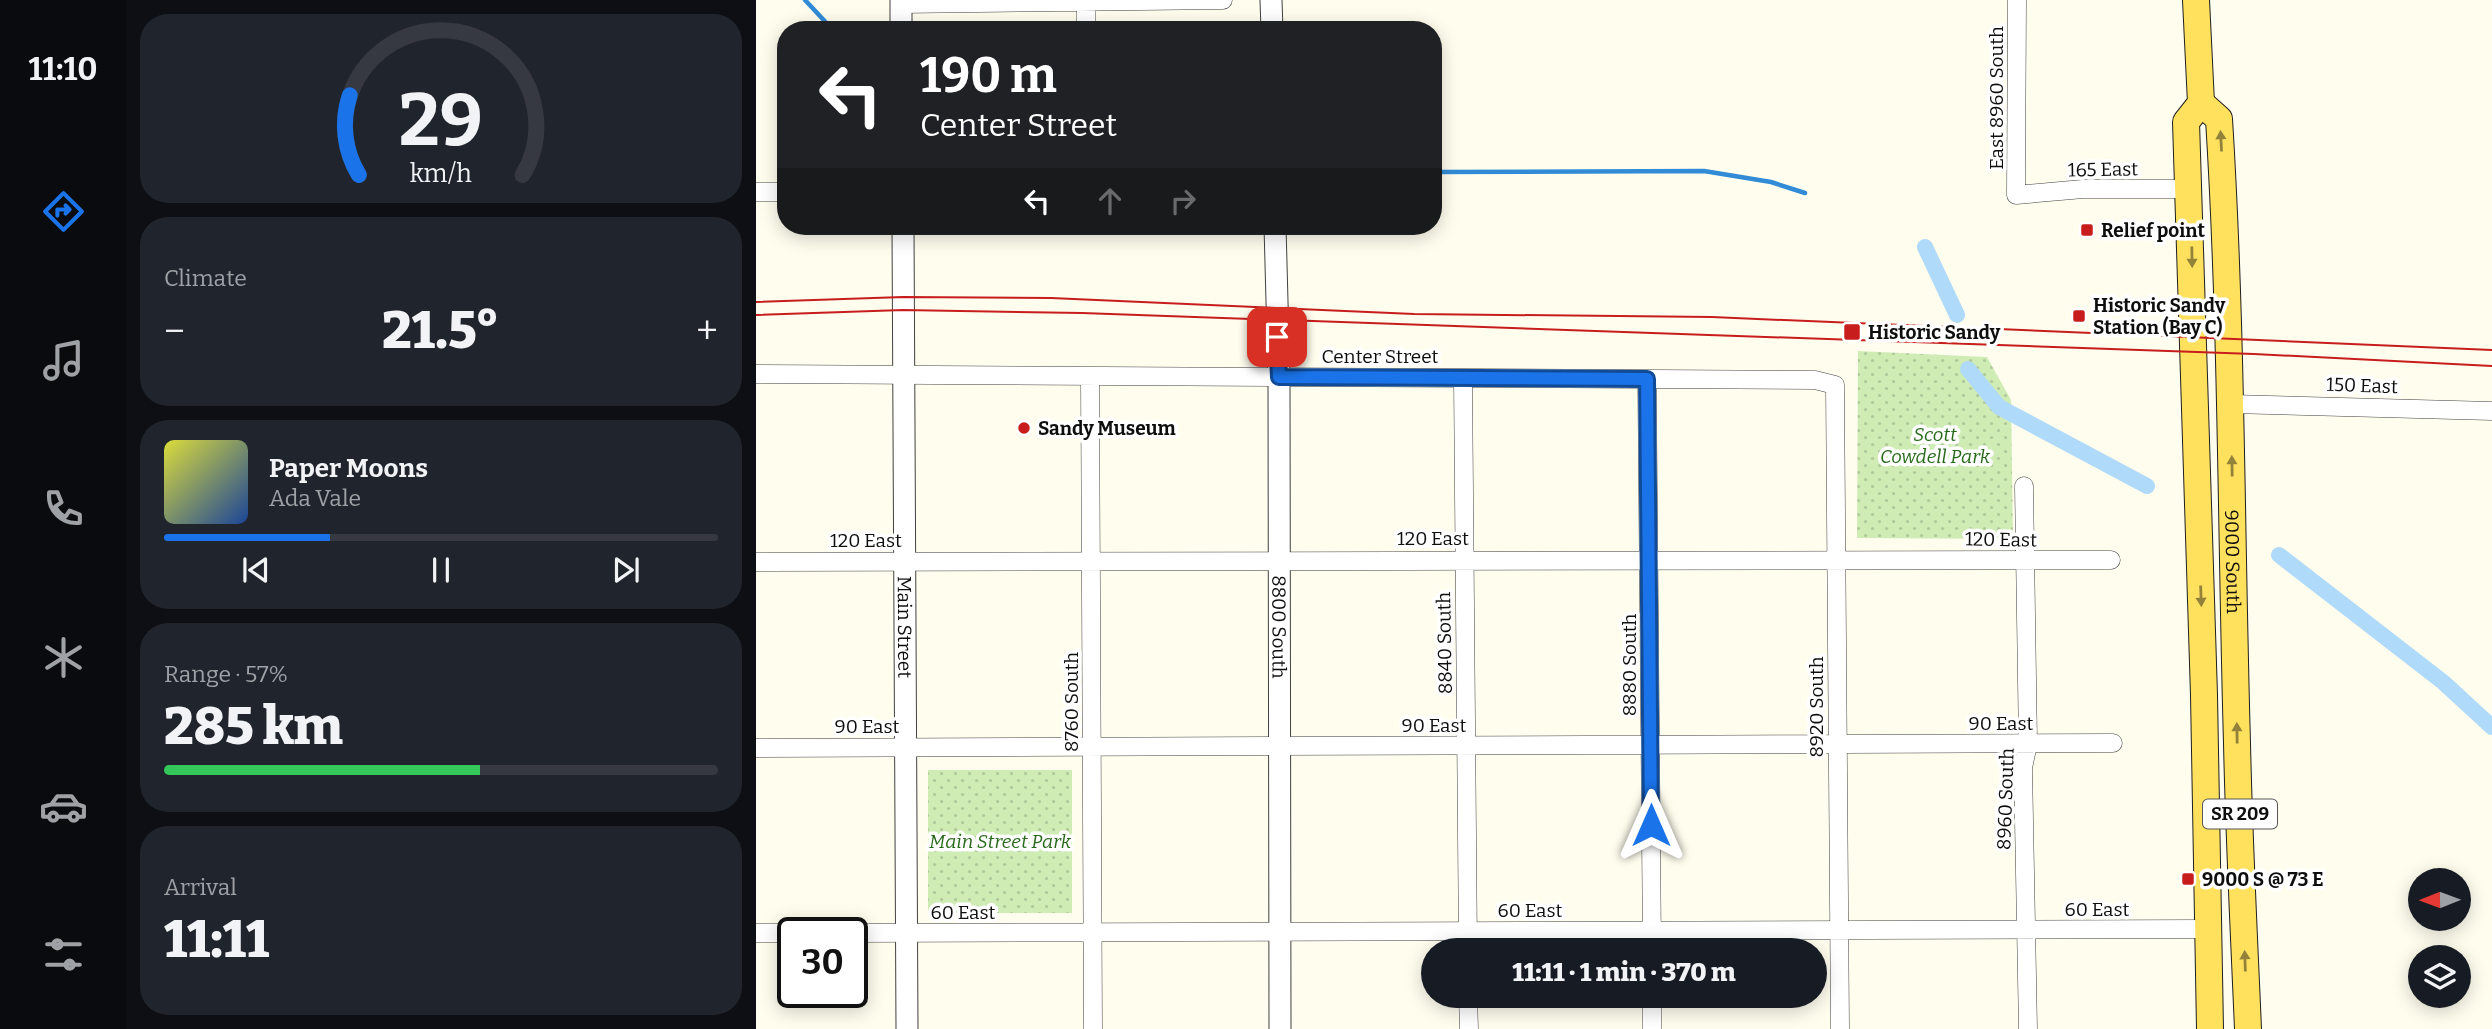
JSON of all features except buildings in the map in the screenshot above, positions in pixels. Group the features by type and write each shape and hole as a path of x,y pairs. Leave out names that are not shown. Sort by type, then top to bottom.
{"main road":[{"name":"9000 South","path":"2196,0 2201,103 2186,122 2204,695 2210,1029"},
{"name":"9000 South","path":"2201,103 2219,119 2231,404 2248,1029"},
{"path":"2197,487 2218,420 2231,404"},
{"path":"2204,695 2221,762 2224,841 2231,851 2242,853"}],"street":[{"path":"901,21 901,2 1223,0"},
{"path":"1271,0 1272,21"},
{"name":"East 8960 South","path":"2016,195 2017,0"},
{"path":"1086,1 1087,21"},
{"name":"165 East","path":"2016,195 2083,189 2190,188"},
{"path":"756,192 777,192"},
{"name":"Main Street","path":"903,235 907,1029"},
{"name":"8800 South","path":"1275,235 1279,377 1280,1029"},
{"name":"Center Street","path":"756,374 1815,380 1835,385"},
{"name":"8760 South","path":"1090,376 1093,1029"},
{"name":"8840 South","path":"1463,378 1468,938"},
{"name":"8880 South","path":"1647,379 1651,938"},
{"name":"8920 South","path":"1835,385 1840,1029"},
{"name":"150 East","path":"2231,404 2492,411"},
{"name":"8960 South","path":"2024,486 2028,744 2023,768 2028,1029"},
{"name":"120 East","path":"756,562 1464,558 2111,560"},
{"name":"90 East","path":"756,748 2113,743"},
{"name":"60 East","path":"868,933 2207,929"},
{"path":"756,933 777,933"},
{"path":"1468,1008 1469,1029"},
{"path":"1652,1008 1652,1029"}],"green space":[{"name":"Scott Cowdell Park","path":"1858,351 1987,357 2011,400 2013,539 1857,538"},
{"name":"Main Street Park","path":"928,770 1072,770 1072,913 928,913"}],"waterway":[{"path":"805,0 825,21"},
{"path":"1442,172 1704,171 1771,182 1805,193"},
{"path":"1925,247 1957,315"},
{"path":"1968,369 1999,407 2147,486"},
{"path":"2279,555 2443,682 2492,727"}],"tram line":[{"path":"756,302 903,297 1051,298 1414,314 1712,317 2492,350"},
{"path":"756,315 903,310 1082,313 2254,354 2492,366"}],"place":[{"name":"Relief point","path":"2087,230"},
{"name":"Historic Sandy Station (Bay C)","path":"2079,316"},
{"name":"Historic Sandy","path":"1852,332"},
{"name":"Sandy Museum","path":"1024,428"},
{"name":"9000 S @ 73 E","path":"2188,879"}],"route":[{"path":"1277,337 1279,377 1647,379 1651,825"}]}
